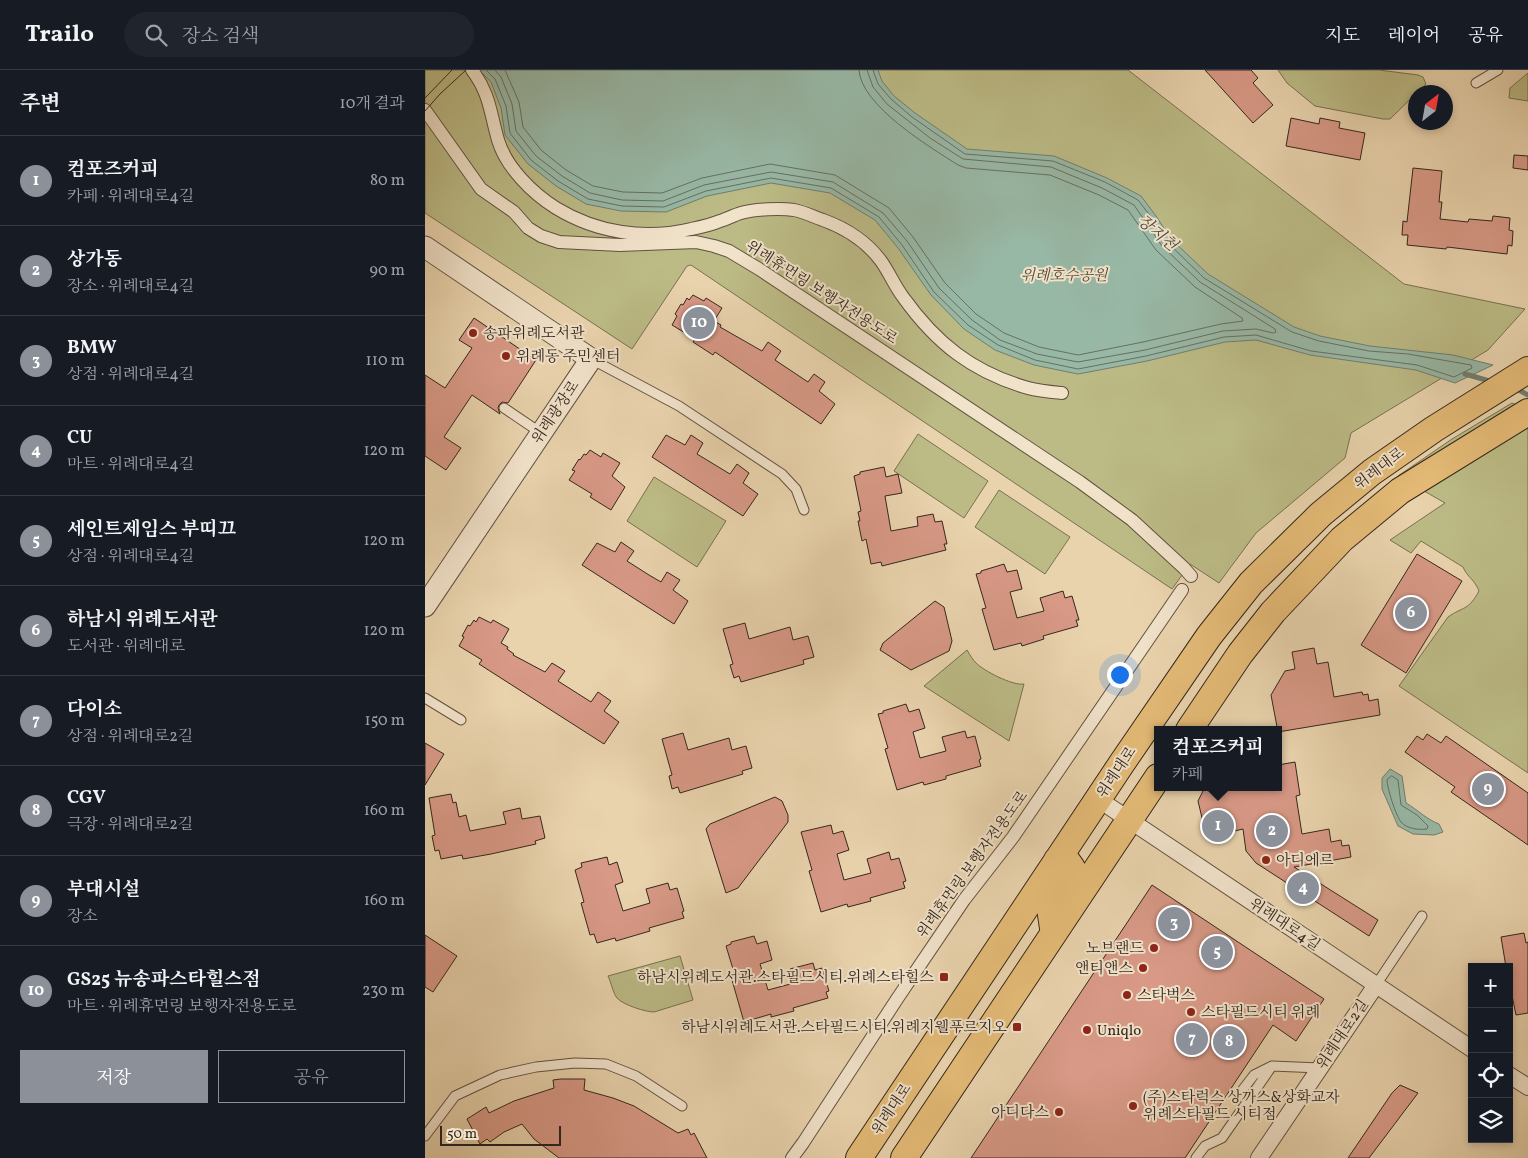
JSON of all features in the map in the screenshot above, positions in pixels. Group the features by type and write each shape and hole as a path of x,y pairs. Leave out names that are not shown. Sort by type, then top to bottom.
{"main road":[{"name":"위례대로","path":"859,1158 1057,860 1209,636 1251,583 1321,514 1372,472 1434,429 1528,370"},
{"name":"위례대로","path":"1192,726 1240,654 1281,604 1342,539 1400,491 1528,412"},
{"path":"904,1158 1154,783"},
{"path":"1054,933 1050,908 1072,868 1067,861 1057,860"}],"street":[{"path":"472,70 483,84 499,141 508,160 525,182 542,198 557,208 595,225 617,232 637,234 689,230 718,222 743,212 769,210 794,210 822,220 845,230 866,245 881,261 901,294 929,331 954,353 998,378 1030,388 1062,393"},
{"name":"위례휴먼링 보행자전용도로","path":"425,110 481,189 515,212 528,228 541,236 559,242 620,245 696,242 729,251 1080,482 1132,520 1191,576"},
{"path":"425,247 591,359"},
{"name":"위례광장로","path":"425,606 591,359"},
{"name":"위례휴먼링 보행자전용도로","path":"792,1158 959,908 1013,837 1183,590"},
{"name":"위례대로4길","path":"1098,799 1468,1047"},
{"name":"위례대로2길","path":"1259,1158 1375,985"},
{"path":"1513,1078 1528,1087"}],"lane":[{"path":"1476,83 1498,70"},
{"path":"591,359 679,406 782,474 796,489 804,510"},
{"path":"504,408 541,433"},
{"path":"425,698 461,720"},
{"path":"1375,985 1422,916"},
{"path":"425,1136 455,1096 501,1075 536,1067 575,1062 606,1064 636,1076 683,1106"},
{"path":"1237,1097 1254,1075 1272,1066 1320,1068"},
{"path":"1196,1158 1205,1146 1222,1138 1272,1066"}],"green space":[{"name":"위례호수공원","path":"425,70 1128,70 1404,284 1525,309 1488,350 1351,433 1345,458 1256,533 1219,583 1190,564 1172,589 691,265 687,266 632,349 425,213"},
{"path":"1278,70 1379,70 1418,75 1423,77 1426,84 1408,85 1408,102 1390,119 1383,119 1315,106 1287,83"},
{"path":"1528,73 1528,101 1509,98 1510,88"},
{"path":"1512,403 1528,410 1528,773 1399,686 1448,617 1469,605 1479,591 1463,567 1421,541 1411,553 1390,540 1445,503 1398,476 1452,439"},
{"path":"918,434 988,481 964,518 894,471"},
{"path":"654,477 726,521 697,567 627,521"},
{"path":"999,490 1070,537 1045,574 975,527"},
{"path":"967,650 975,662 985,670 1013,683 1024,684 1009,741 924,686"},
{"path":"680,956 693,1000 654,1012 629,1006 617,998 608,976"}],"water":[{"name":"장지천","path":"479,70 878,70 882,81 894,96 967,149 1054,156 1107,178 1141,196 1171,239 1208,274 1294,327 1320,336 1370,346 1453,355 1493,365 1455,383 1416,370 1310,355 1256,340 1225,342 1147,361 1078,374 1034,365 995,350 964,329 931,295 898,248 875,220 830,193 771,183 707,196 666,212 621,211 586,204 556,186 528,164 505,135 501,108 491,82"},
{"path":"1390,769 1402,776 1406,803 1439,824 1443,832 1434,835 1413,834 1398,826 1382,789 1382,778"}],"building":[{"path":"1205,70 1251,70 1258,78 1253,83 1273,105 1253,123"},
{"path":"1291,118 1319,124 1320,118 1340,122 1339,128 1365,133 1360,160 1286,146"},
{"path":"1514,155 1528,156 1528,170 1513,168"},
{"path":"1413,168 1442,171 1439,202 1442,202 1440,219 1468,222 1469,219 1492,221 1493,216 1510,218 1509,230 1513,231 1512,246 1508,245 1507,254 1447,247 1446,249 1407,245 1408,235 1402,235 1403,221 1407,222"},
{"path":"693,295 704,301 706,298 722,308 714,321 721,325 720,327 762,351 768,342 781,351 775,360 808,382 814,374 825,382 819,391 835,404 821,424 715,352 713,355 693,342 695,339 672,325 677,316 675,314 681,304 683,305 687,298 689,300"},
{"path":"474,318 536,360 508,403 502,402 499,405 500,414 472,395 444,437 461,448 446,470 425,456 425,375 445,388 472,348 459,340"},
{"path":"666,435 685,445 691,435 703,443 697,454 730,474 737,464 749,473 743,483 758,494 743,516 652,457"},
{"path":"590,450 601,457 603,453 620,463 612,476 625,487 611,510 590,497 592,494 569,480 575,471 572,470 579,459"},
{"path":"884,467 886,477 898,474 902,493 885,496 891,531 918,526 917,517 933,514 935,522 942,521 947,544 944,544 946,550 882,566 881,562 871,564 866,539 862,541 858,521 860,521 858,512 861,511 854,476 860,474 860,472"},
{"path":"621,542 634,551 627,561 661,582 667,572 680,580 673,590 688,601 674,624 582,565 597,543 615,552"},
{"path":"1417,554 1462,581 1406,673 1361,645"},
{"path":"1004,564 1007,572 1017,570 1022,589 1010,592 1017,618 1044,611 1040,598 1063,591 1065,598 1072,596 1079,620 1076,620 1078,626 1043,636 1044,639 1022,646 1021,643 994,650 982,609 986,608 976,574"},
{"path":"935,601 944,607 952,641 949,651 911,670 880,650 883,643"},
{"path":"479,617 491,623 493,620 509,629 501,643 508,647 507,649 513,655 545,672 552,663 565,671 558,681 591,702 598,692 611,701 604,711 619,722 604,744 479,664 482,660 459,646 468,625 470,626 474,620 476,622"},
{"path":"745,623 749,639 790,627 793,640 808,636 814,657 803,660 804,664 741,682 739,676 734,678 730,665 733,664 723,629"},
{"path":"1314,648 1317,664 1328,662 1334,697 1362,692 1363,695 1368,694 1369,701 1378,699 1380,715 1282,731 1282,726 1277,726 1271,695 1285,671 1295,669 1292,652"},
{"path":"906,704 909,712 919,709 925,728 913,732 920,758 946,751 942,737 965,731 967,738 975,736 981,766 946,776 946,779 924,785 923,782 897,790 885,749 888,748 878,714"},
{"path":"683,733 688,750 729,738 732,750 746,746 752,768 742,771 743,774 680,793 678,787 672,789 669,776 672,775 662,739"},
{"path":"1427,734 1441,743 1446,736 1528,793 1528,845 1451,792 1455,787 1405,752 1417,736 1423,740"},
{"path":"425,743 444,754 425,785"},
{"path":"1295,762 1300,795 1296,796 1302,834 1329,829 1331,842 1341,840 1342,846 1349,845 1351,857 1294,867 1378,920 1369,936 1256,863 1246,851 1243,829 1222,834 1203,822 1198,801 1203,791 1282,791 1282,764"},
{"path":"451,794 453,803 456,802 459,817 466,815 470,831 506,824 503,812 520,808 522,819 540,816 545,838 535,841 536,844 491,854 463,859 462,855 441,859 439,850 435,851 432,836 435,835 429,798"},
{"path":"775,797 782,801 788,815 788,822 738,888 726,893 706,829 710,824"},
{"path":"831,825 833,834 843,831 849,850 837,854 844,880 871,873 867,859 889,852 891,860 899,858 906,881 903,882 905,888 870,898 871,901 848,907 847,904 821,912 809,871 812,870 801,832"},
{"path":"607,857 609,865 617,862 623,882 615,885 623,911 650,903 646,889 668,883 670,890 677,888 684,911 682,912 684,918 649,928 650,931 616,941 615,938 597,943 594,934 590,935 581,903 584,902 575,870 582,867 581,863"},
{"name":"스타필드시티 위례","path":"1152,885 1324,999 1296,1041 1273,1025 1185,1158 971,1158"},
{"path":"1524,933 1526,943 1528,942 1528,1013 1516,1015 1513,1000 1513,963 1505,963 1501,937"},
{"path":"425,935 457,956 433,992 425,987"},
{"path":"754,936 757,944 767,941 772,960 760,964 768,990 794,983 790,969 813,963 815,970 822,968 829,991 826,992 828,998 793,1008 794,1011 771,1017 771,1014 744,1022 732,980 736,979 726,946 731,944 731,942"},
{"path":"585,1079 584,1090 634,1106 678,1133 688,1129 691,1135 694,1133 707,1158 559,1158 534,1139 522,1124 504,1132 490,1142 487,1139 480,1144 467,1119 486,1107 489,1113 514,1101 554,1088 553,1080"},
{"path":"1400,1085 1418,1093 1369,1158 1348,1158 1392,1093"}],"waterway":[{"name":"장지천","path":"1465,374 1493,382"},
{"name":"장지천","path":"1515,388 1528,395"}],"tram line":[{"path":"425,98 452,70"},
{"path":"425,111 466,70"}],"place":[{"name":"GS25 뉴송파스타힐스점","path":"699,323"},
{"name":"송파위례도서관","path":"473,333"},
{"name":"위례동 주민센터","path":"506,356"},
{"name":"하남시 위례도서관","path":"1411,613"},
{"name":"부대시설","path":"1488,789"},
{"name":"컴포즈커피","path":"1218,826"},
{"name":"상가동","path":"1272,831"},
{"name":"아디에르","path":"1266,860"},
{"name":"CU","path":"1303,888"},
{"name":"BMW","path":"1174,923"},
{"name":"노브랜드","path":"1154,948"},
{"name":"세인트제임스 부띠끄","path":"1217,952"},
{"name":"앤티앤스","path":"1143,968"},
{"name":"하남시위례도서관.스타필드시티.위례스타힐스","path":"944,977"},
{"name":"스타벅스","path":"1127,995"},
{"name":"스타필드시티 위례","path":"1191,1012"},
{"name":"하남시위례도서관.스타필드시티.위례지웰푸르지오","path":"1017,1027"},
{"name":"Uniqlo","path":"1087,1030"},
{"name":"다이소","path":"1192,1039"},
{"name":"CGV","path":"1229,1042"},
{"name":"(주)스타럭스 상까스&상화교자 위례스타필드 시티점","path":"1133,1106"},
{"name":"아디다스","path":"1059,1112"}]}
